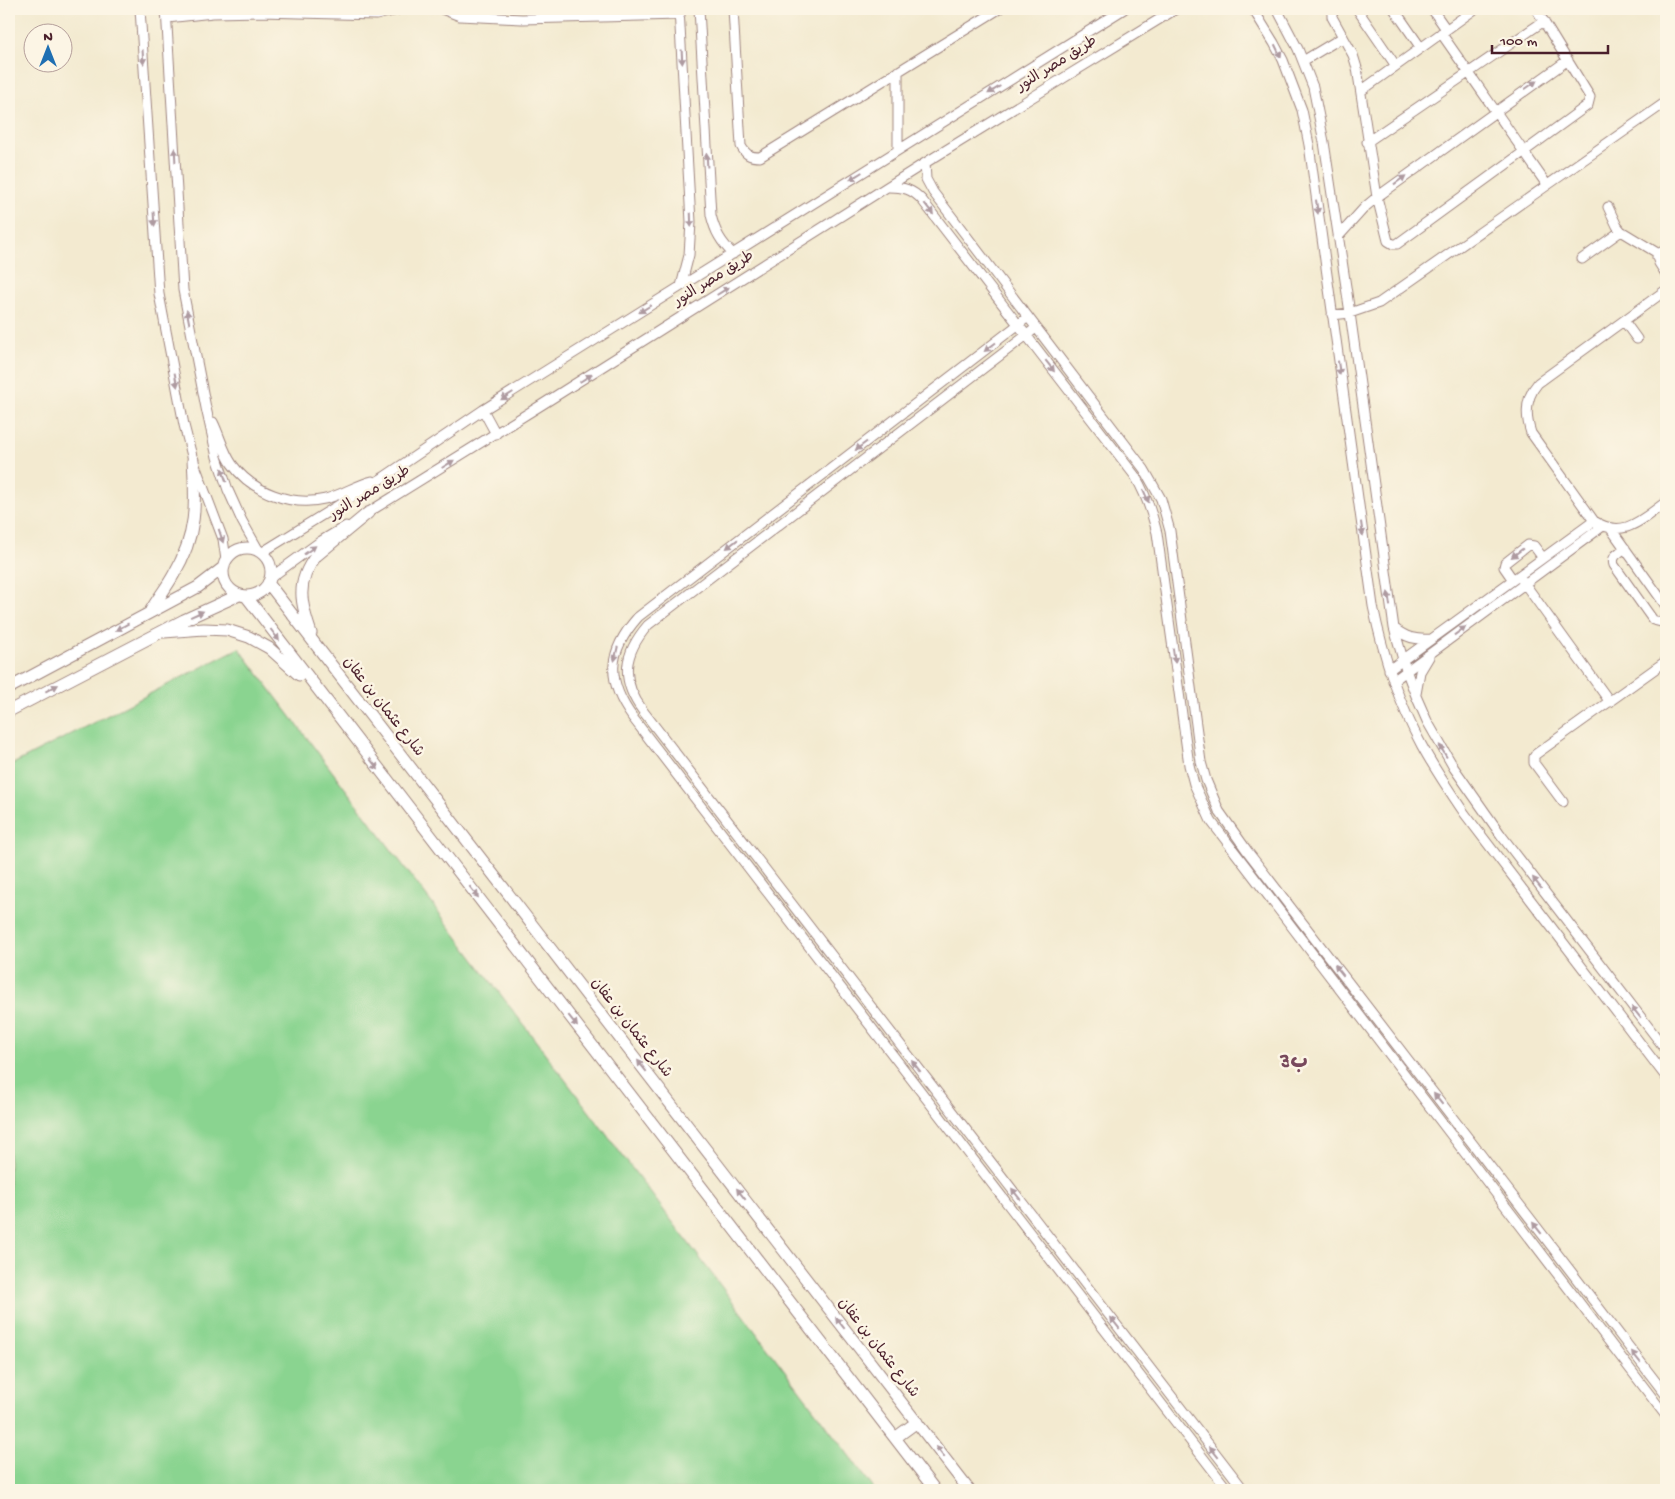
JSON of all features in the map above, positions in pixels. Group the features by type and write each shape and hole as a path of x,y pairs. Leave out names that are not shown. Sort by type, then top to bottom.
{"main road":[{"path":"149,612 175,573 189,541 194,521 193,460"},
{"path":"314,642 302,605 301,595 305,574 316,556 368,513"},
{"path":"9,688 198,587 237,550 244,548 260,552 269,562 271,573 269,581 259,593 242,596 160,632 9,711"},
{"path":"225,563 224,580 228,587 242,596 319,693 935,1490"},
{"name":"شارع عثمان بن عفان","path":"269,581 314,642 969,1490"},
{"path":"160,632 181,632 204,628 227,630 249,637 269,648 319,693"},
{"path":"895,1438 917,1422"}],"street":[{"path":"140,9 159,294 184,425 193,460 223,539 225,563"},
{"path":"260,552 242,521 228,490 217,457 183,290 166,13 261,12 376,15 402,9"},
{"path":"442,9 460,16 522,19 680,12 691,222 689,255 681,286"},
{"path":"699,9 711,216 718,238 733,254"},
{"path":"733,9 741,146 745,153 752,158 760,158 999,9"},
{"name":"طريق مصر النور","path":"260,552 384,477 483,410 1124,9"},
{"name":"طريق مصر النور","path":"269,581 321,541 496,434 925,163 1176,9"},
{"path":"1253,9 1283,60 1302,110 1309,145 1373,606 1378,632 1393,681 1406,714 1422,746 1464,814 1666,1077"},
{"path":"1277,9 1303,61 1313,87 1324,142 1394,628 1406,670 1416,696 1440,745 1478,804 1666,1050"},
{"path":"1336,9 1332,12 1332,17 1353,55 1361,91 1376,197 1388,241 1392,244 1397,244 1588,105 1590,98 1536,9"},
{"path":"1357,9 1396,66"},
{"path":"1394,9 1421,48"},
{"path":"1432,9 1468,73 1547,185"},
{"path":"1361,91 1471,10"},
{"path":"1367,142 1544,21"},
{"path":"1303,61 1343,36"},
{"path":"1338,237 1376,197 1568,60"},
{"path":"898,71 898,150"},
{"path":"1332,315 1350,313 1379,302 1666,102"},
{"path":"925,163 926,178 933,192 1144,469 1161,499 1170,531 1202,762 1208,787 1219,811 1248,852 1666,1395"},
{"path":"889,187 903,187 922,200 1135,476 1143,489 1157,534 1189,765 1199,797 1211,821 1666,1416"},
{"path":"1608,207 1621,231 1663,251 1657,260 1666,274"},
{"path":"1582,259 1621,231"},
{"path":"1666,290 1538,383 1533,389 1526,407 1527,421 1531,434 1594,521 1607,528 1625,548 1666,606"},
{"path":"1028,317 638,617 617,647 614,671 615,683 618,695 633,718 1228,1490"},
{"path":"1624,321 1637,339"},
{"path":"1036,328 648,625 638,637 631,652 628,667 629,683 634,698 643,711 1244,1490"},
{"path":"206,408 216,428 222,448 233,465 247,480 283,498 304,501 324,500 344,494 362,484 384,477"},
{"path":"483,410 496,434"},
{"path":"1393,681 1525,584 1607,528 1622,529 1632,526 1666,502"},
{"path":"1389,670 1594,521"},
{"path":"1543,558 1534,546 1528,545 1505,563 1504,567 1525,584 1610,702"},
{"path":"1625,548 1614,557 1614,565 1653,620 1661,622 1666,618"},
{"path":"1394,628 1410,638 1431,639"},
{"path":"1416,696 1420,672 1433,651"},
{"path":"1563,802 1534,763 1534,757 1666,661"}],"green space":[{"path":"239,648 875,1490 9,1490 9,766"}],"district":[{"name":"ب3","path":"1294,1063"}]}
